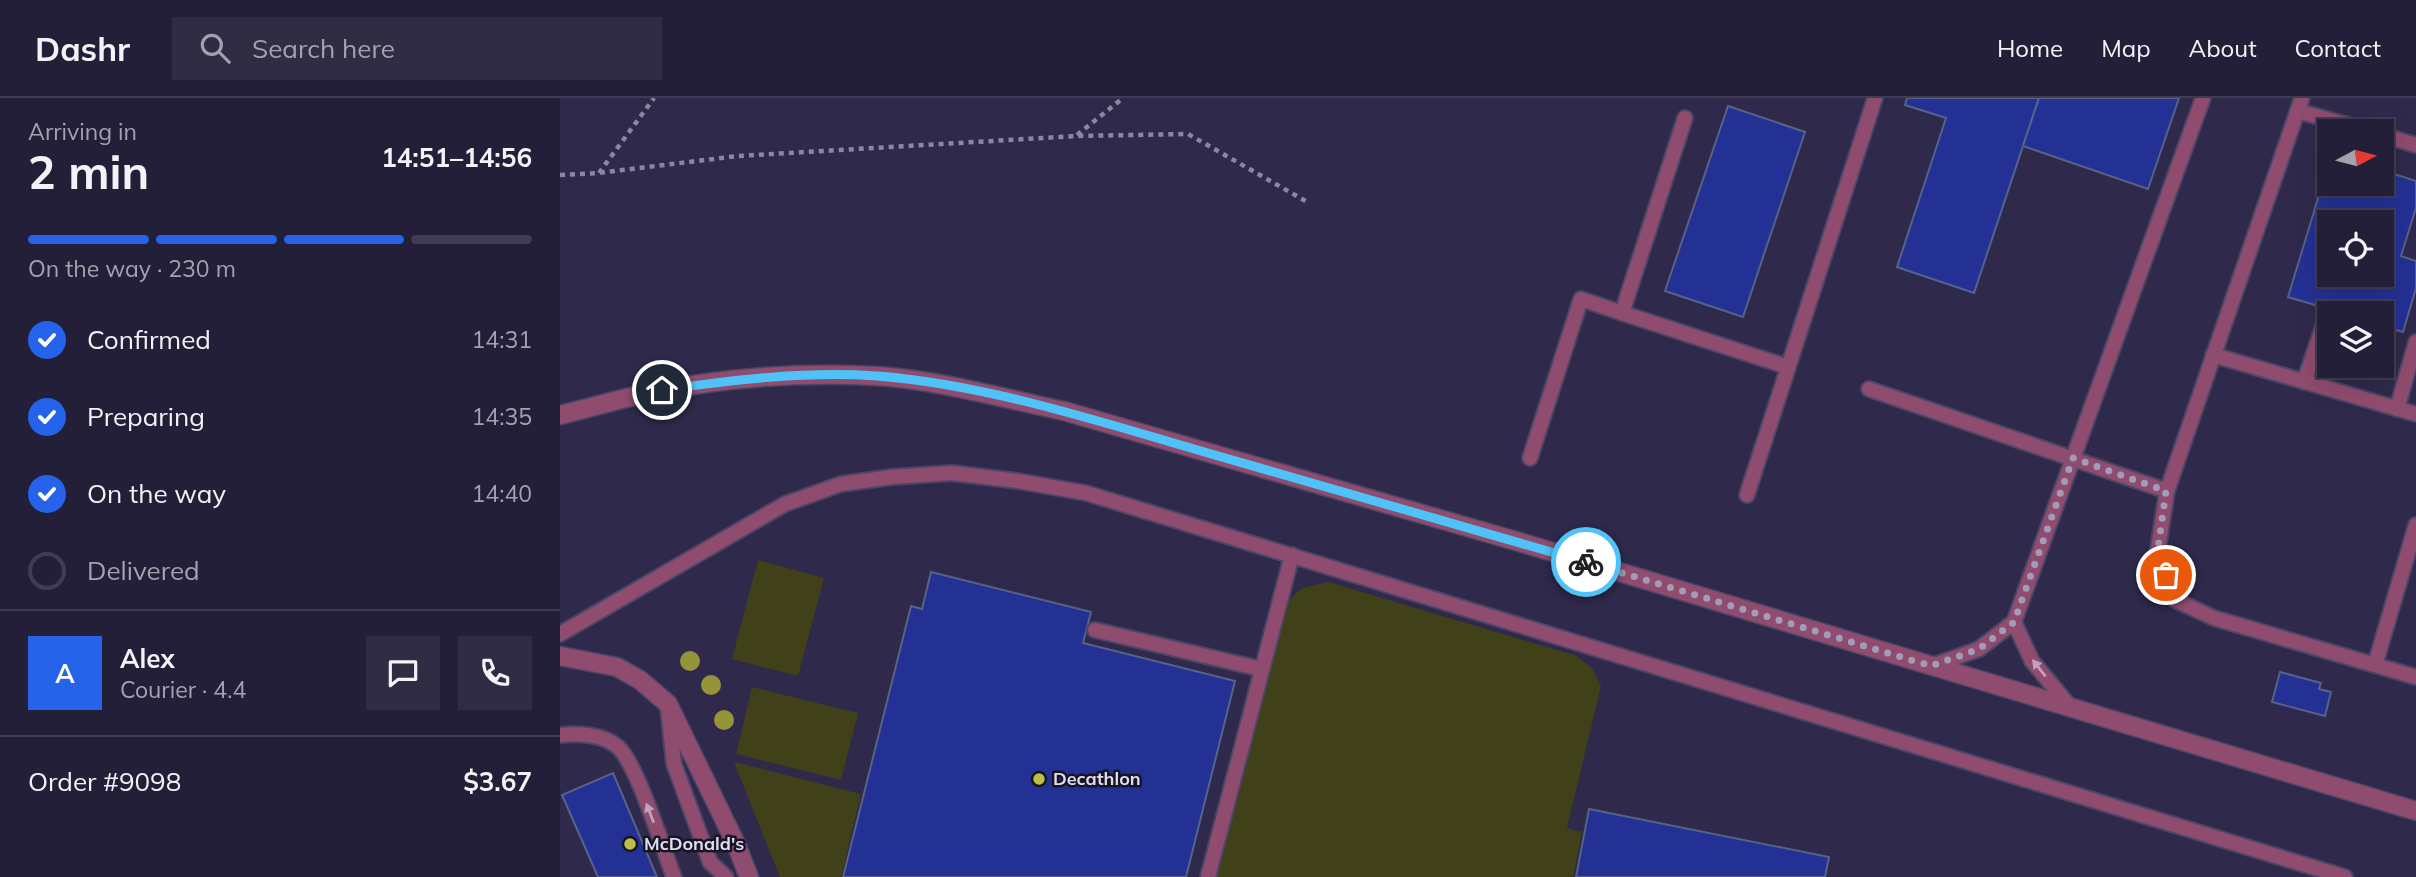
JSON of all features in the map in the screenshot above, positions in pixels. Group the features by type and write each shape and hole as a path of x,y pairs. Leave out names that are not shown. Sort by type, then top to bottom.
{"street":[{"path":"560,415 662,390 736,379 812,375 877,376 931,383 1064,411 1516,541 2416,811"},
{"path":"560,656 617,667 640,680 668,704 736,844 749,877"}],"lane":[{"path":"1747,495 1875,98"},
{"path":"1931,666 1979,649 2014,622 2203,98"},
{"path":"2338,119 2300,104 2166,491 2158,549 2175,600 2214,618 2416,677"},
{"path":"1622,313 1685,118"},
{"path":"2394,139 2416,145"},
{"path":"1530,458 1581,299 1788,367"},
{"path":"2397,409 2416,342"},
{"path":"2304,382 2317,344"},
{"path":"2213,355 2416,414"},
{"path":"1869,388 2166,491"},
{"path":"560,634 785,504 841,484 952,473 1018,481 1086,493 2345,877"},
{"path":"2375,665 2416,525"},
{"path":"1208,877 1292,555"},
{"path":"2014,622 2032,661 2071,708"},
{"path":"1095,629 1261,670"},
{"path":"668,704 674,764 710,862 726,877"},
{"path":"560,735 585,733 617,746 632,767 674,877"}],"path":[{"path":"598,173 654,98"},
{"path":"1076,136 1123,98"},
{"path":"560,175 738,156 1076,136 1188,134 1309,203"}],"shaded area":[{"path":"758,560 824,578 798,676 732,659"},
{"path":"1328,582 1577,656 1593,669 1601,686 1567,828 1582,832 1573,877 1214,877 1284,605 1302,588"},
{"path":"752,687 858,713 841,780 736,754"},
{"path":"734,762 861,794 841,877 780,877"}],"building":[{"path":"1907,98 2039,98 1974,293 1897,267 1946,118 1905,105"},
{"path":"2039,98 2179,98 2148,189 2023,146"},
{"path":"1728,106 1805,132 1743,317 1665,291"},
{"path":"2394,174 2416,181 2416,208 2401,256 2416,261 2416,288 2403,332 2394,329 2394,301 2317,301 2317,306 2288,297 2319,196 2394,196"},
{"name":"Decathlon","path":"931,572 1091,612 1083,643 1235,681 1186,877 843,877 911,606 922,609"},
{"path":"2280,672 2321,683 2319,689 2331,692 2325,716 2272,702"},
{"path":"613,773 657,877 598,877 562,795"},
{"path":"1589,809 1829,857 1825,877 1576,877"}],"way so far":[{"path":"1586,562 1931,666 1979,649 2014,622 2073,458 2166,491 2158,549 2166,575"}],"place":[{"name":"Decathlon","path":"1039,779"},
{"name":"McDonald's","path":"630,844"}],"route":[{"path":"662,390 736,379 812,375 877,376 931,383 1064,411 1586,562"}]}
